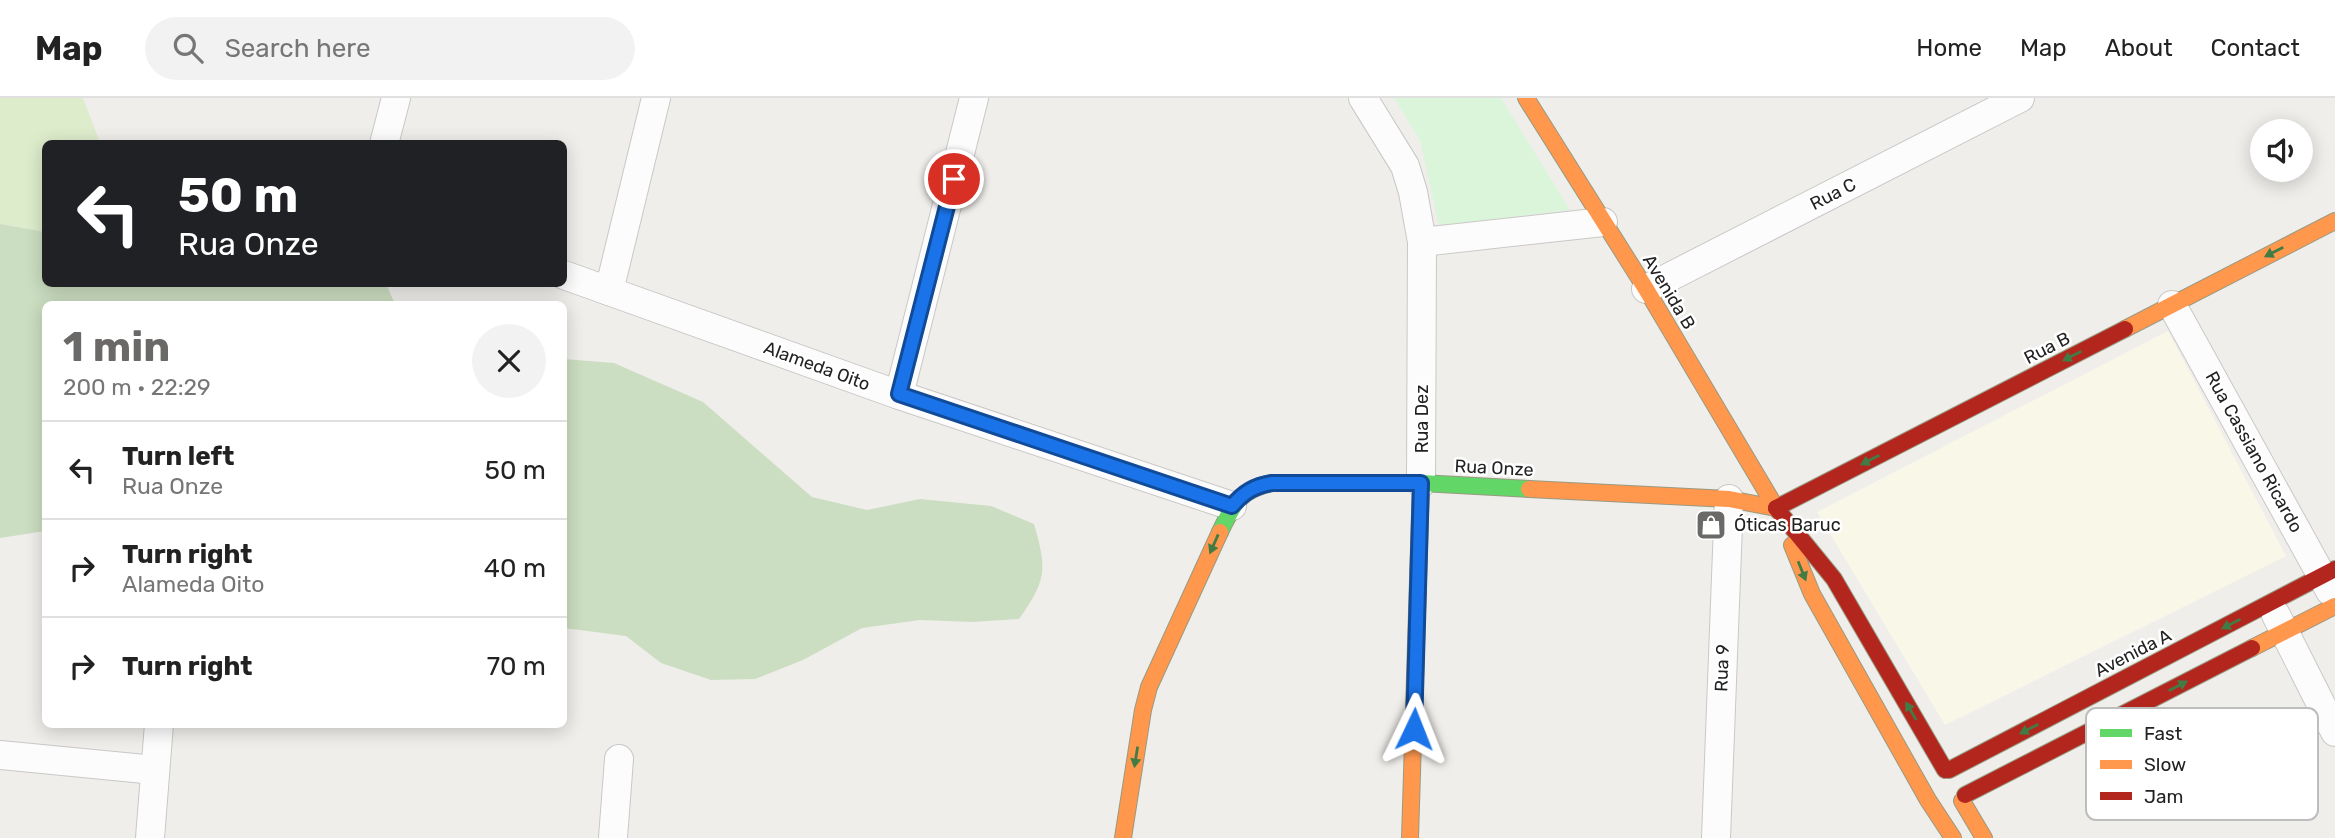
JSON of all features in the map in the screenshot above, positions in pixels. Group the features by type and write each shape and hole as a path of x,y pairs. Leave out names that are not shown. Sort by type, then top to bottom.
{"street":[{"path":"385,140 396,98"},
{"path":"610,291 656,98"},
{"path":"899,394 974,98"},
{"name":"Rua Dez","path":"1363,98 1405,166 1413,192 1422,242 1421,483 1410,838"},
{"name":"Avenida B","path":"1526,98 1646,289 1776,508 1812,594 1953,838"},
{"name":"Rua C","path":"1646,289 2020,98"},
{"name":"Rua B","path":"1776,508 2335,221"},
{"path":"1422,242 1603,222"},
{"name":"Alameda Oito","path":"567,276 899,394 1232,506"},
{"name":"Rua Cassiano Ricardo","path":"2172,305 2331,582"},
{"name":"Rua Onze","path":"1124,838 1143,710 1149,687 1232,506 1244,493 1256,486 1272,483 1421,483 1729,499 1776,508"},
{"name":"Rua 9","path":"1716,838 1729,499"},
{"name":"Avenida B","path":"1776,508 1834,579 1947,770"},
{"name":"Avenida A","path":"1947,770 2270,603 2331,582"},
{"path":"2270,603 2335,732"},
{"path":"2136,708 2335,606"},
{"path":"150,838 159,728"},
{"path":"1984,838 1963,798 1966,789 1961,776 1947,770 1939,770 1930,778 1926,788 1930,799 1945,809 1951,808 1963,798 2086,734"},
{"path":"0,755 155,769"},
{"path":"613,838 619,759"}],"shaded area":[{"path":"2168,331 2286,556 1945,725 1817,512"}],"green space":[{"path":"0,98 83,98 99,140 42,140 42,231 0,224"},
{"path":"1394,98 1501,98 1570,210 1439,226 1420,140"},
{"path":"0,224 42,231 42,287 387,287 394,301 42,301 42,531 0,538"},
{"path":"567,359 614,363 703,402 812,497 867,510 920,499 991,506 1034,524 1041,552 1042,574 1039,584 1019,619 973,622 920,620 862,628 803,660 755,679 711,680 661,663 626,636 567,628"}],"traffic: fast":[{"path":"1220,532 1229,514 1245,494 1272,483 1421,483 1529,489"}],"traffic: slow":[{"path":"1526,98 1646,289 1776,508"},
{"path":"2125,329 2335,221"},
{"path":"1410,838 1421,483"},
{"path":"1529,489 1729,499 1776,508"},
{"path":"1123,838 1149,687 1220,532"},
{"path":"1792,545 1812,594 1928,800 1953,838"},
{"path":"2252,648 2335,606"},
{"path":"1962,801 1984,838"}],"traffic: jam":[{"path":"1776,508 2125,329"},
{"path":"1776,508 1834,579 1945,770"},
{"path":"1949,770 2335,569"},
{"path":"2135,708 2252,648"},
{"path":"1965,795 2086,733"}],"place":[{"name":"Óticas Baruc","path":"1711,525"}],"route":[{"path":"954,179 899,394 1232,506 1244,493 1256,486 1272,483 1421,483 1414,729"}]}
